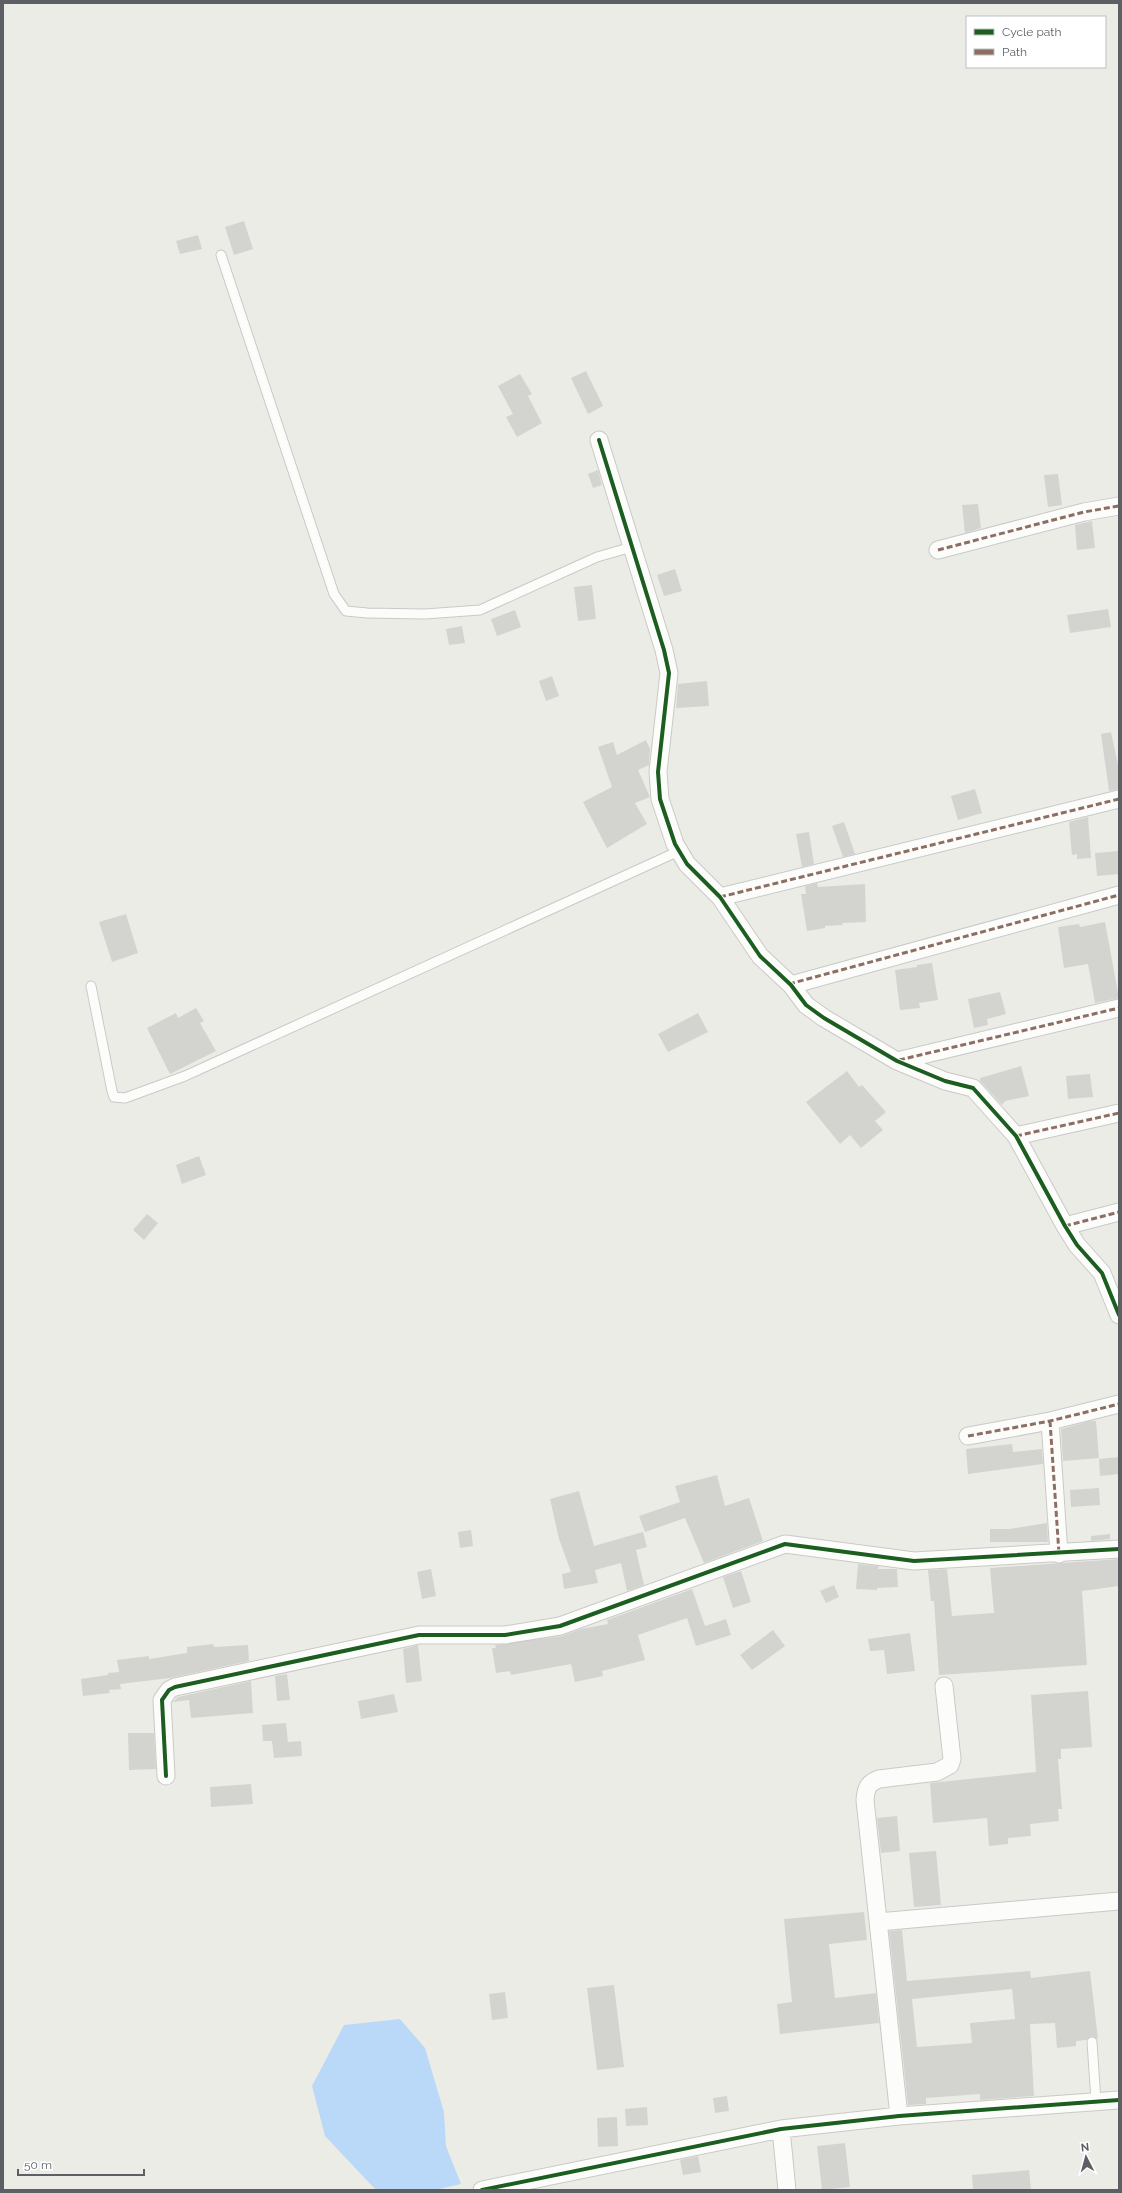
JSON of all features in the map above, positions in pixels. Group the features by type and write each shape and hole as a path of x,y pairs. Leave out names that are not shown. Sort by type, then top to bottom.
{"street":[{"path":"599,440 664,650 669,673 658,772 661,806 679,851 687,864 720,897 760,956 791,985 806,1005 824,1018 897,1061 945,1081 973,1088 1016,1136 1065,1226 1077,1245 1102,1273 1119,1315"},
{"path":"938,550 1084,512 1119,506"},
{"path":"720,897 1119,799"},
{"path":"791,985 1119,895"},
{"path":"897,1061 1119,1008"},
{"path":"1016,1136 1119,1113"},
{"path":"1065,1226 1119,1212"},
{"path":"968,1436 1050,1420 1119,1404"},
{"path":"1050,1420 1059,1554"},
{"path":"166,1776 162,1700 169,1690 175,1687 419,1635 505,1635 560,1626 785,1544 914,1561 1059,1554 1119,1549"},
{"path":"898,2116 865,1800 866,1789 870,1782 879,1779 937,1772 950,1765 952,1759 944,1686"},
{"path":"878,1922 1119,1901"},
{"path":"482,2190 781,2129 898,2116 1119,2100"},
{"path":"781,2129 787,2190"}],"lane":[{"path":"221,256 334,594 346,611 367,614 425,614 480,610 598,558 632,547"},
{"path":"91,986 112,1091 114,1097 125,1098 185,1076 679,851"},
{"path":"1092,2042 1096,2101"}],"water":[{"path":"400,2019 425,2048 444,2112 446,2146 461,2184 435,2190 376,2190 325,2136 312,2086 344,2025"}],"building":[{"path":"244,221 253,249 234,255 225,227"},
{"path":"198,235 202,249 180,254 176,241"},
{"path":"586,371 603,406 588,414 571,378"},
{"path":"520,374 532,394 528,396 542,423 517,437 506,417 513,414 498,386"},
{"path":"598,470 602,485 593,488 588,474"},
{"path":"1058,474 1062,505 1048,507 1044,475"},
{"path":"978,504 981,528 965,533 962,505"},
{"path":"1092,521 1095,548 1077,550 1075,525"},
{"path":"675,569 682,591 664,596 657,575"},
{"path":"592,585 596,619 578,621 574,587"},
{"path":"1108,609 1111,627 1070,633 1067,615"},
{"path":"515,610 521,627 497,636 491,619"},
{"path":"462,626 465,643 449,645 446,629"},
{"path":"552,676 559,696 546,701 539,681"},
{"path":"707,681 709,706 676,708 678,684"},
{"path":"1111,732 1119,769 1119,789 1109,791 1101,734"},
{"path":"646,740 650,749 649,765 638,770 650,797 635,803 647,824 607,848 583,802 612,787 598,747 613,742 617,755"},
{"path":"975,789 982,813 958,820 951,796"},
{"path":"1088,817 1091,858 1077,859 1077,854 1072,855 1069,822"},
{"path":"844,822 855,854 843,857 832,826"},
{"path":"809,832 814,864 802,867 796,834"},
{"path":"1119,851 1119,874 1097,876 1095,853"},
{"path":"817,883 818,887 865,884 866,922 842,923 843,925 825,926 825,928 807,931 801,894 806,894 805,886"},
{"path":"126,914 138,953 112,962 99,922"},
{"path":"1105,922 1119,998 1095,1003 1088,964 1064,968 1058,927 1079,924 1080,927"},
{"path":"932,963 938,1000 919,1003 920,1008 900,1010 895,970"},
{"path":"1000,992 1006,1014 987,1019 988,1025 974,1028 968,999"},
{"path":"196,1008 204,1021 200,1023 216,1051 170,1074 147,1028 176,1013 178,1018"},
{"path":"698,1013 708,1032 668,1052 658,1034"},
{"path":"1021,1066 1029,1096 1005,1101 1002,1105 980,1081 980,1078"},
{"path":"847,1071 859,1087 862,1085 886,1112 875,1121 883,1130 861,1148 850,1135 840,1144 806,1102"},
{"path":"1090,1074 1093,1097 1068,1099 1066,1076"},
{"path":"199,1156 206,1175 182,1184 176,1165"},
{"path":"147,1214 158,1223 144,1240 133,1230"},
{"path":"1090,1421 1096,1421 1099,1458 1063,1461 1061,1429"},
{"path":"1012,1444 1013,1452 1042,1449 1043,1464 968,1474 966,1449"},
{"path":"1119,1457 1119,1474 1100,1476 1099,1459"},
{"path":"717,1475 725,1506 749,1498 763,1541 704,1563 685,1518 645,1532 639,1516 680,1502 675,1486"},
{"path":"1099,1488 1100,1505 1071,1507 1070,1490"},
{"path":"579,1491 594,1546 643,1532 647,1547 636,1550 644,1585 627,1591 621,1563 595,1570 598,1583 564,1589 562,1574 571,1572 559,1539 550,1499"},
{"path":"1047,1523 1048,1542 990,1542 990,1529 1009,1529"},
{"path":"471,1530 473,1546 460,1548 458,1532"},
{"path":"1110,1534 1110,1539 1091,1541 1091,1536"},
{"path":"1119,1559 1119,1586 1082,1591 1087,1665 939,1675 934,1601 931,1601 928,1570 947,1569 952,1616 994,1613 990,1568"},
{"path":"858,1564 879,1566 878,1569 897,1569 898,1587 877,1588 877,1590 856,1589"},
{"path":"431,1569 436,1596 422,1599 417,1572"},
{"path":"741,1571 751,1602 733,1608 723,1577"},
{"path":"834,1585 839,1597 826,1603 820,1591"},
{"path":"692,1589 705,1626 726,1619 731,1635 696,1646 687,1618 638,1635 645,1660 602,1671 603,1676 575,1682 571,1664 511,1675 510,1671 496,1673 492,1648 496,1648 495,1645 562,1636 581,1629 608,1624 607,1620"},
{"path":"773,1630 785,1646 752,1670 740,1655"},
{"path":"910,1633 915,1671 887,1674 884,1650 870,1651 868,1639"},
{"path":"213,1644 214,1647 248,1645 249,1661 170,1678 120,1684 121,1689 109,1690 110,1693 83,1696 81,1679 119,1672 117,1660 149,1656 149,1659 187,1653 187,1647"},
{"path":"418,1645 422,1681 406,1683 403,1649"},
{"path":"287,1674 290,1700 277,1701 275,1676"},
{"path":"251,1681 253,1713 191,1718 189,1700 173,1702 178,1697"},
{"path":"1088,1691 1092,1747 1061,1749 1061,1759 1058,1759 1062,1809 1058,1809 1059,1821 1030,1824 1031,1836 1008,1838 1008,1844 989,1846 987,1818 933,1823 930,1783 1036,1772 1031,1695"},
{"path":"394,1694 398,1712 361,1719 358,1701"},
{"path":"286,1723 288,1742 301,1741 302,1756 274,1758 272,1741 263,1741 262,1725"},
{"path":"128,1733 154,1733 156,1769 129,1770"},
{"path":"251,1784 253,1804 211,1807 210,1787"},
{"path":"897,1816 900,1851 881,1853 877,1818"},
{"path":"936,1851 941,1905 914,1907 909,1853"},
{"path":"864,1912 867,1940 829,1944 835,1998 876,1993 879,2023 780,2034 777,2004 792,2002 784,1919"},
{"path":"902,1930 907,1981 1030,1971 1031,1978 1090,1971 1098,2039 1091,2036 1086,2040 1076,2041 1076,2046 1057,2048 1055,2023 1030,2024 1034,2096 980,2100 980,2094 926,2098 926,2104 908,2105 889,1931","holes":["1012,1989 1015,2019 970,2023 972,2043 917,2047 912,1999"]},
{"path":"614,1985 624,2067 597,2070 587,1988"},
{"path":"505,1992 508,2018 492,2020 489,1994"},
{"path":"727,2096 729,2111 715,2113 713,2098"},
{"path":"647,2107 648,2125 626,2126 625,2109"},
{"path":"617,2117 618,2146 598,2147 597,2118"},
{"path":"845,2143 850,2187 822,2190 817,2146"},
{"path":"698,2156 701,2172 683,2175 680,2160"},
{"path":"1029,2170 1031,2190 973,2190 972,2175"}],"marked path":[{"path":"938,550 1084,512 1119,506"},
{"path":"720,897 1119,799"},
{"path":"789,984 1119,895"},
{"path":"899,1060 1119,1008"},
{"path":"1016,1136 1119,1113"},
{"path":"1065,1226 1119,1212"},
{"path":"968,1436 1050,1421 1119,1404"},
{"path":"1050,1421 1059,1554"}],"cycle path":[{"path":"599,440 664,650 669,673 658,772 660,799 675,844 687,864 720,897 760,956 791,985 806,1005 824,1018 897,1061 945,1081 973,1088 1016,1136 1065,1226 1077,1245 1102,1273 1119,1315"},
{"path":"166,1776 162,1700 169,1690 175,1687 419,1635 505,1635 560,1626 785,1544 914,1561 1119,1549"},
{"path":"482,2190 781,2129 899,2116 1119,2100"}]}
